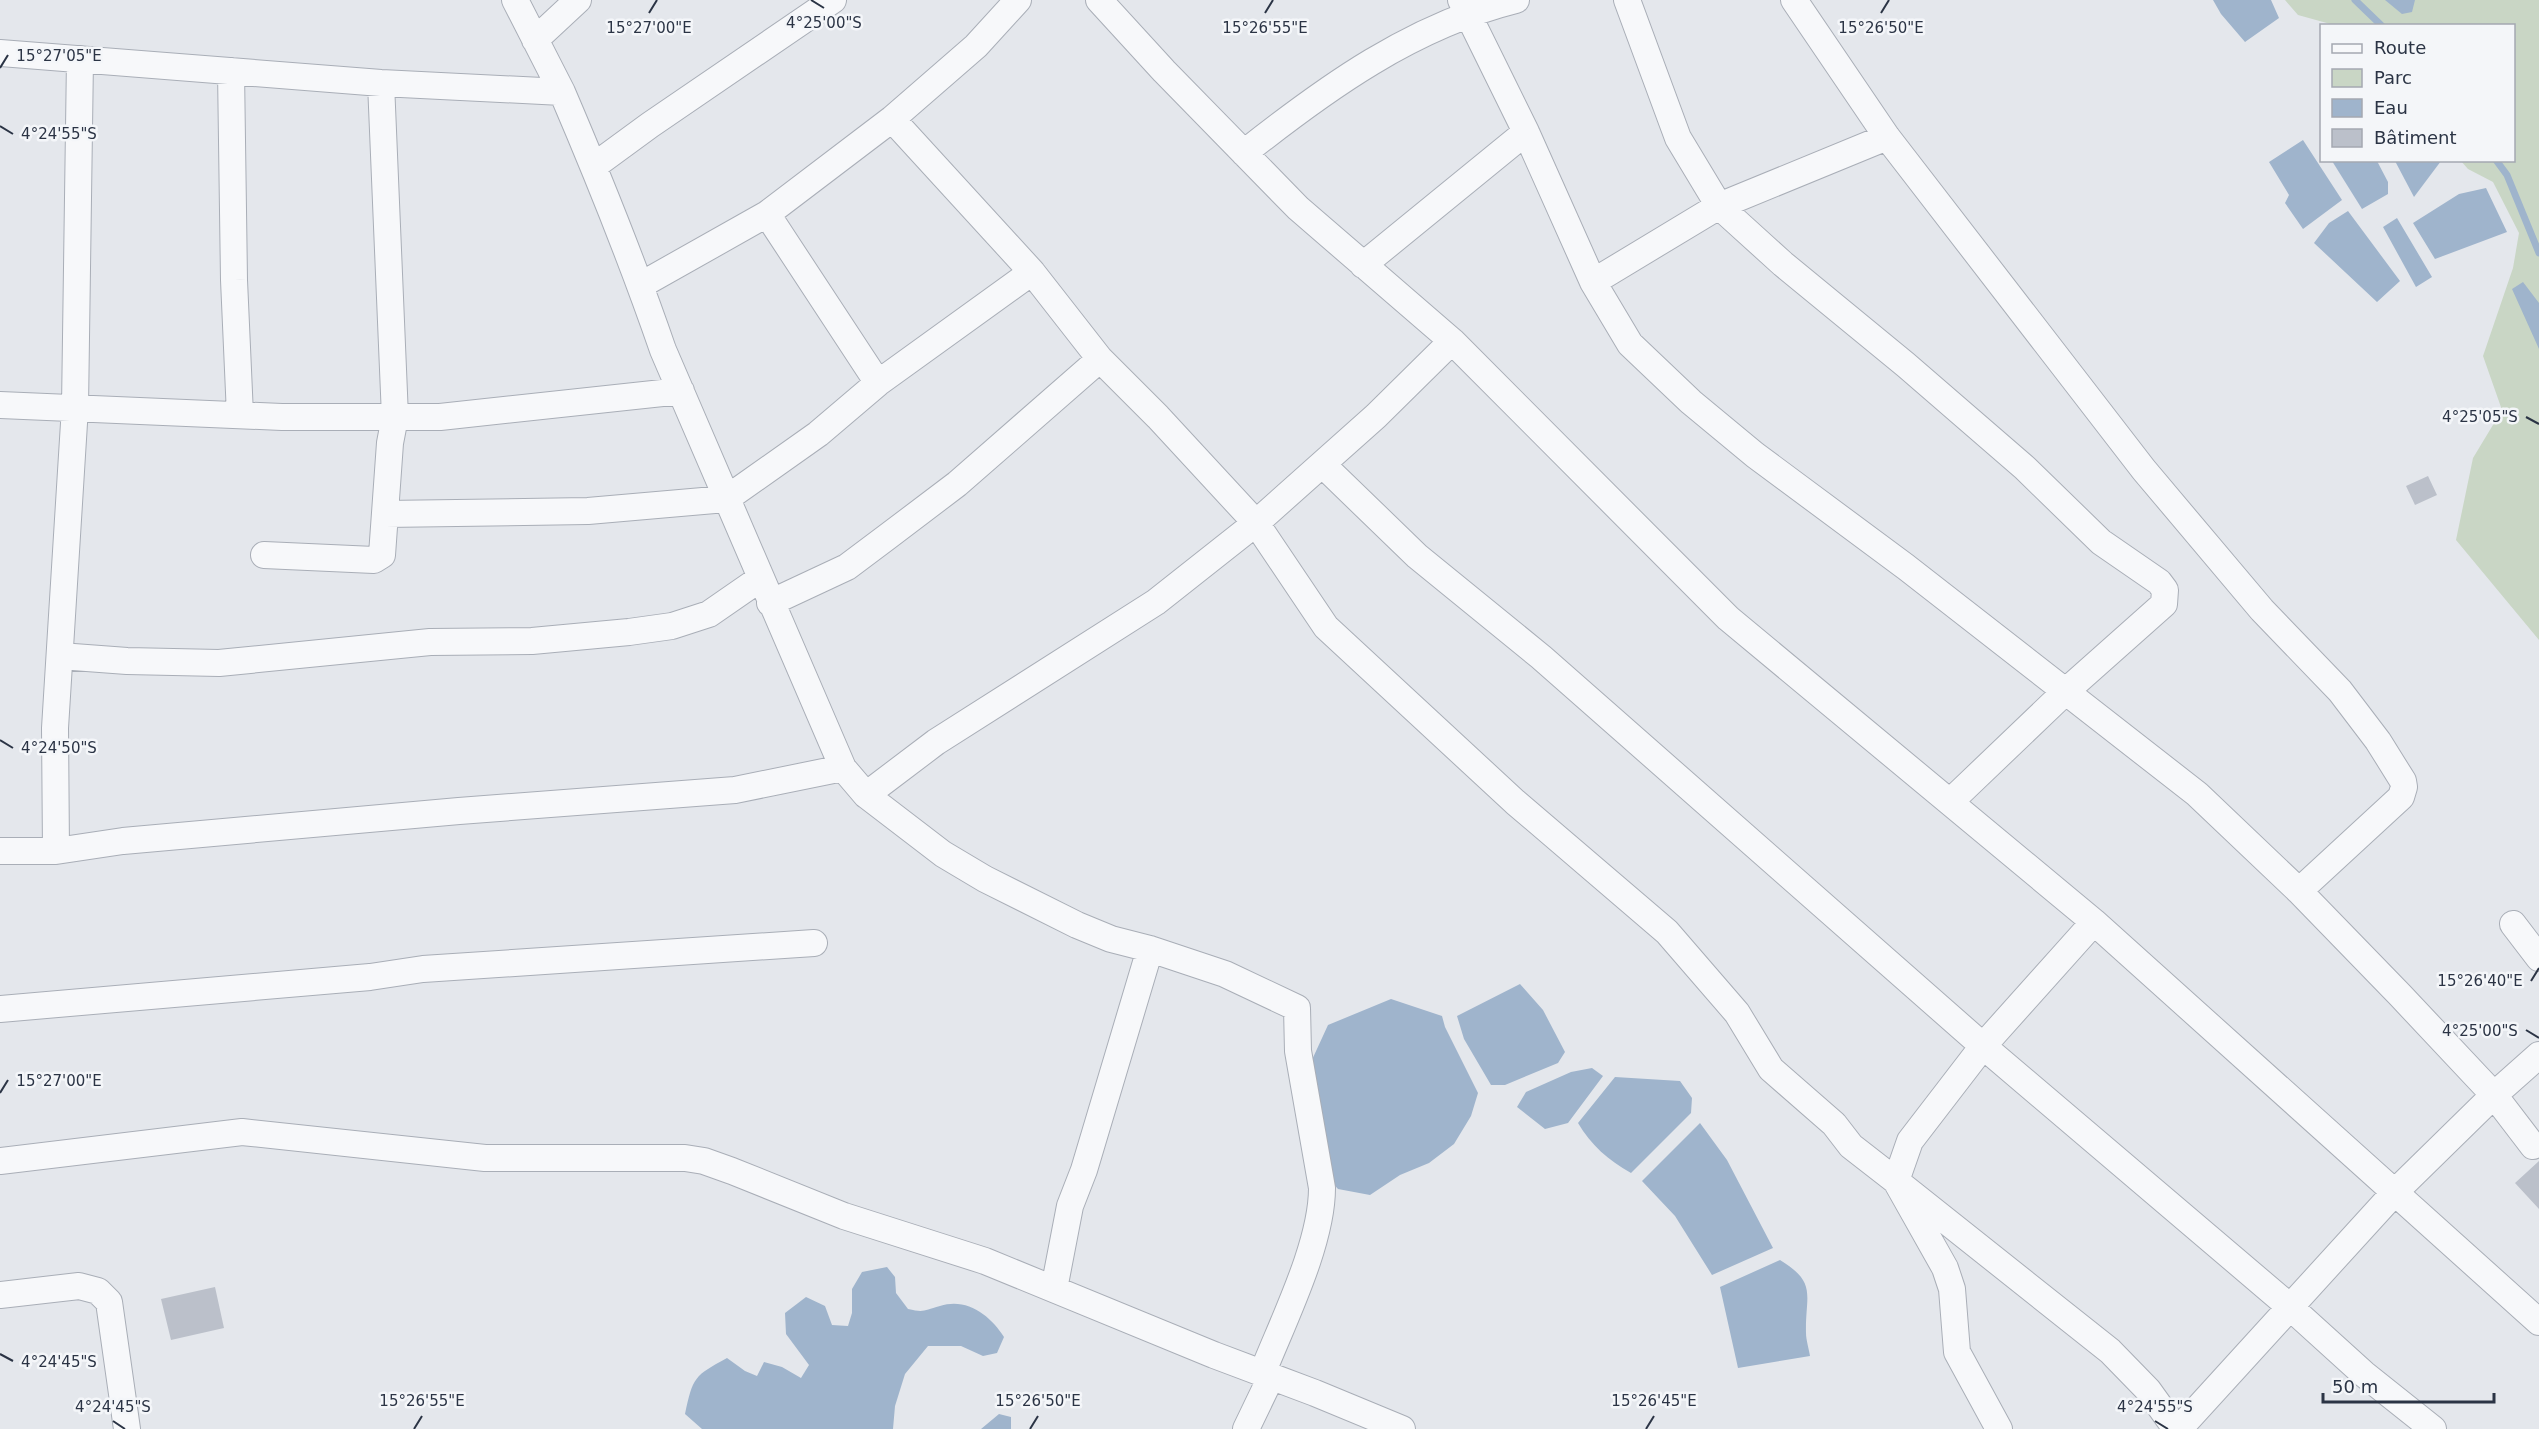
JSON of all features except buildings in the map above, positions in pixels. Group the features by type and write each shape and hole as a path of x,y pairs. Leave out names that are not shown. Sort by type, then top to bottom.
{"street":[{"path":"515,0 562,92 594,166 641,285 663,350 843,768 866,795 943,854 985,879 1077,925 1111,939 1150,949 1254,986 1298,1010 1298,1051 1322,1188 1322,1208 1300,1279 1246,1429"},
{"path":"535,40 578,0"},
{"path":"594,166 833,0"},
{"path":"641,285 767,213 892,119 976,46 1018,0"},
{"path":"1099,0 1298,208 1452,341 1728,618 2094,921 2539,1322"},
{"path":"1244,153 1309,102 1372,60 1463,7 1515,0"},
{"path":"1628,0 1678,138 1719,206 2025,468 2101,542 2159,582 2165,590 2164,604 2065,692 1950,802"},
{"path":"1794,0 1887,137 2144,470 2262,610 2340,691 2378,741 2403,781 2401,797 2299,891"},
{"path":"1463,7 1526,132 1593,282 1630,344 1691,402 1755,455 1906,567 2197,794 2299,891 2494,1095 2533,1146"},
{"path":"0,53 381,83 562,92"},
{"path":"56,851 55,728 75,407 80,59"},
{"path":"231,71 234,280 240,415"},
{"path":"264,555 374,561 382,555 395,417 381,83"},
{"path":"892,119 1032,272 1100,359 1158,417 1256,523 1326,627 1515,802 1667,932 1737,1013 1771,1069 1834,1124 1851,1146 2110,1351 2148,1390 2177,1429 2395,1192 2494,1095 2539,1055"},
{"path":"1363,265 1526,132"},
{"path":"1593,282 1719,206 1887,137"},
{"path":"767,213 878,383"},
{"path":"385,514 588,511 726,499 818,434 878,383 1032,272"},
{"path":"866,795 936,742 1156,602 1256,523 1376,416 1452,341"},
{"path":"770,603 847,567 957,484 1100,359"},
{"path":"0,405 240,415 440,417 681,391"},
{"path":"1322,464 1417,556 1541,657 1983,1046 2290,1307 2364,1374 2433,1429"},
{"path":"60,656 127,662 219,663 430,642 532,641 629,632 672,626 709,614 761,578"},
{"path":"0,851 56,851 134,840 459,811 735,790 843,768"},
{"path":"1896,1181 1911,1141 1983,1046 2094,921"},
{"path":"2513,924 2539,958"},
{"path":"0,1009 370,977 423,969 814,943"},
{"path":"1054,1289 1071,1206 1084,1170 1150,949"},
{"path":"0,1161 242,1132 485,1158 685,1158 704,1161 844,1216 985,1261 1402,1429"},
{"path":"1896,1181 1946,1268 1952,1289 1957,1352 1999,1429"},
{"path":"0,1295 79,1286 98,1291 109,1302 127,1429"}],"green space":[{"path":"2285,0 2539,0 2539,640 2456,540 2473,458 2502,410 2483,356 2513,268 2519,233 2493,182 2468,169 2462,162 2515,162 2515,24 2330,24 2298,15"}],"water":[{"path":"2213,0 2271,0 2279,18 2245,42 2221,14"},
{"path":"2385,0 2415,0 2412,12 2402,14"},
{"path":"2303,140 2342,200 2303,229 2285,203 2289,195 2269,162"},
{"path":"2333,162 2378,162 2388,182 2388,194 2362,209"},
{"path":"2396,162 2440,162 2414,197"},
{"path":"2486,188 2507,232 2435,259 2413,223 2459,194"},
{"path":"2348,211 2400,281 2377,302 2314,243 2329,223"},
{"path":"2397,218 2432,277 2416,287 2383,227"},
{"path":"2523,282 2539,303 2539,349 2512,289"},
{"path":"1520,984 1543,1010 1565,1052 1558,1063 1505,1085 1491,1085 1464,1039 1457,1016"},
{"path":"1391,999 1442,1016 1445,1027 1478,1093 1471,1116 1454,1144 1429,1163 1400,1175 1370,1195 1338,1189 1318,1167 1311,1062 1328,1025"},
{"path":"1592,1068 1603,1076 1568,1123 1545,1129 1517,1107 1526,1092 1571,1072"},
{"path":"1615,1077 1680,1081 1692,1098 1691,1113 1631,1173 1601,1151 1578,1123"},
{"path":"1700,1123 1727,1160 1773,1248 1712,1275 1675,1216 1642,1181"},
{"path":"1780,1260 1792,1268 1805,1283 1807,1291 1806,1336 1810,1356 1738,1368 1720,1287"},
{"path":"887,1267 895,1277 896,1293 908,1309 921,1311 960,1304 969,1306 985,1316 1004,1337 997,1353 983,1356 961,1346 928,1346 905,1374 895,1406 893,1429 702,1429 685,1414 690,1392 697,1379 708,1369 727,1358 745,1371 757,1376 764,1362 782,1367 801,1378 809,1365 786,1334 785,1313 806,1297 825,1306 832,1325 848,1326 852,1313 852,1289 862,1272"},
{"path":"999,1414 1011,1417 1011,1429 981,1429"}],"waterway":[{"path":"2355,0 2380,24"},
{"path":"2497,162 2507,175 2539,253"}]}
